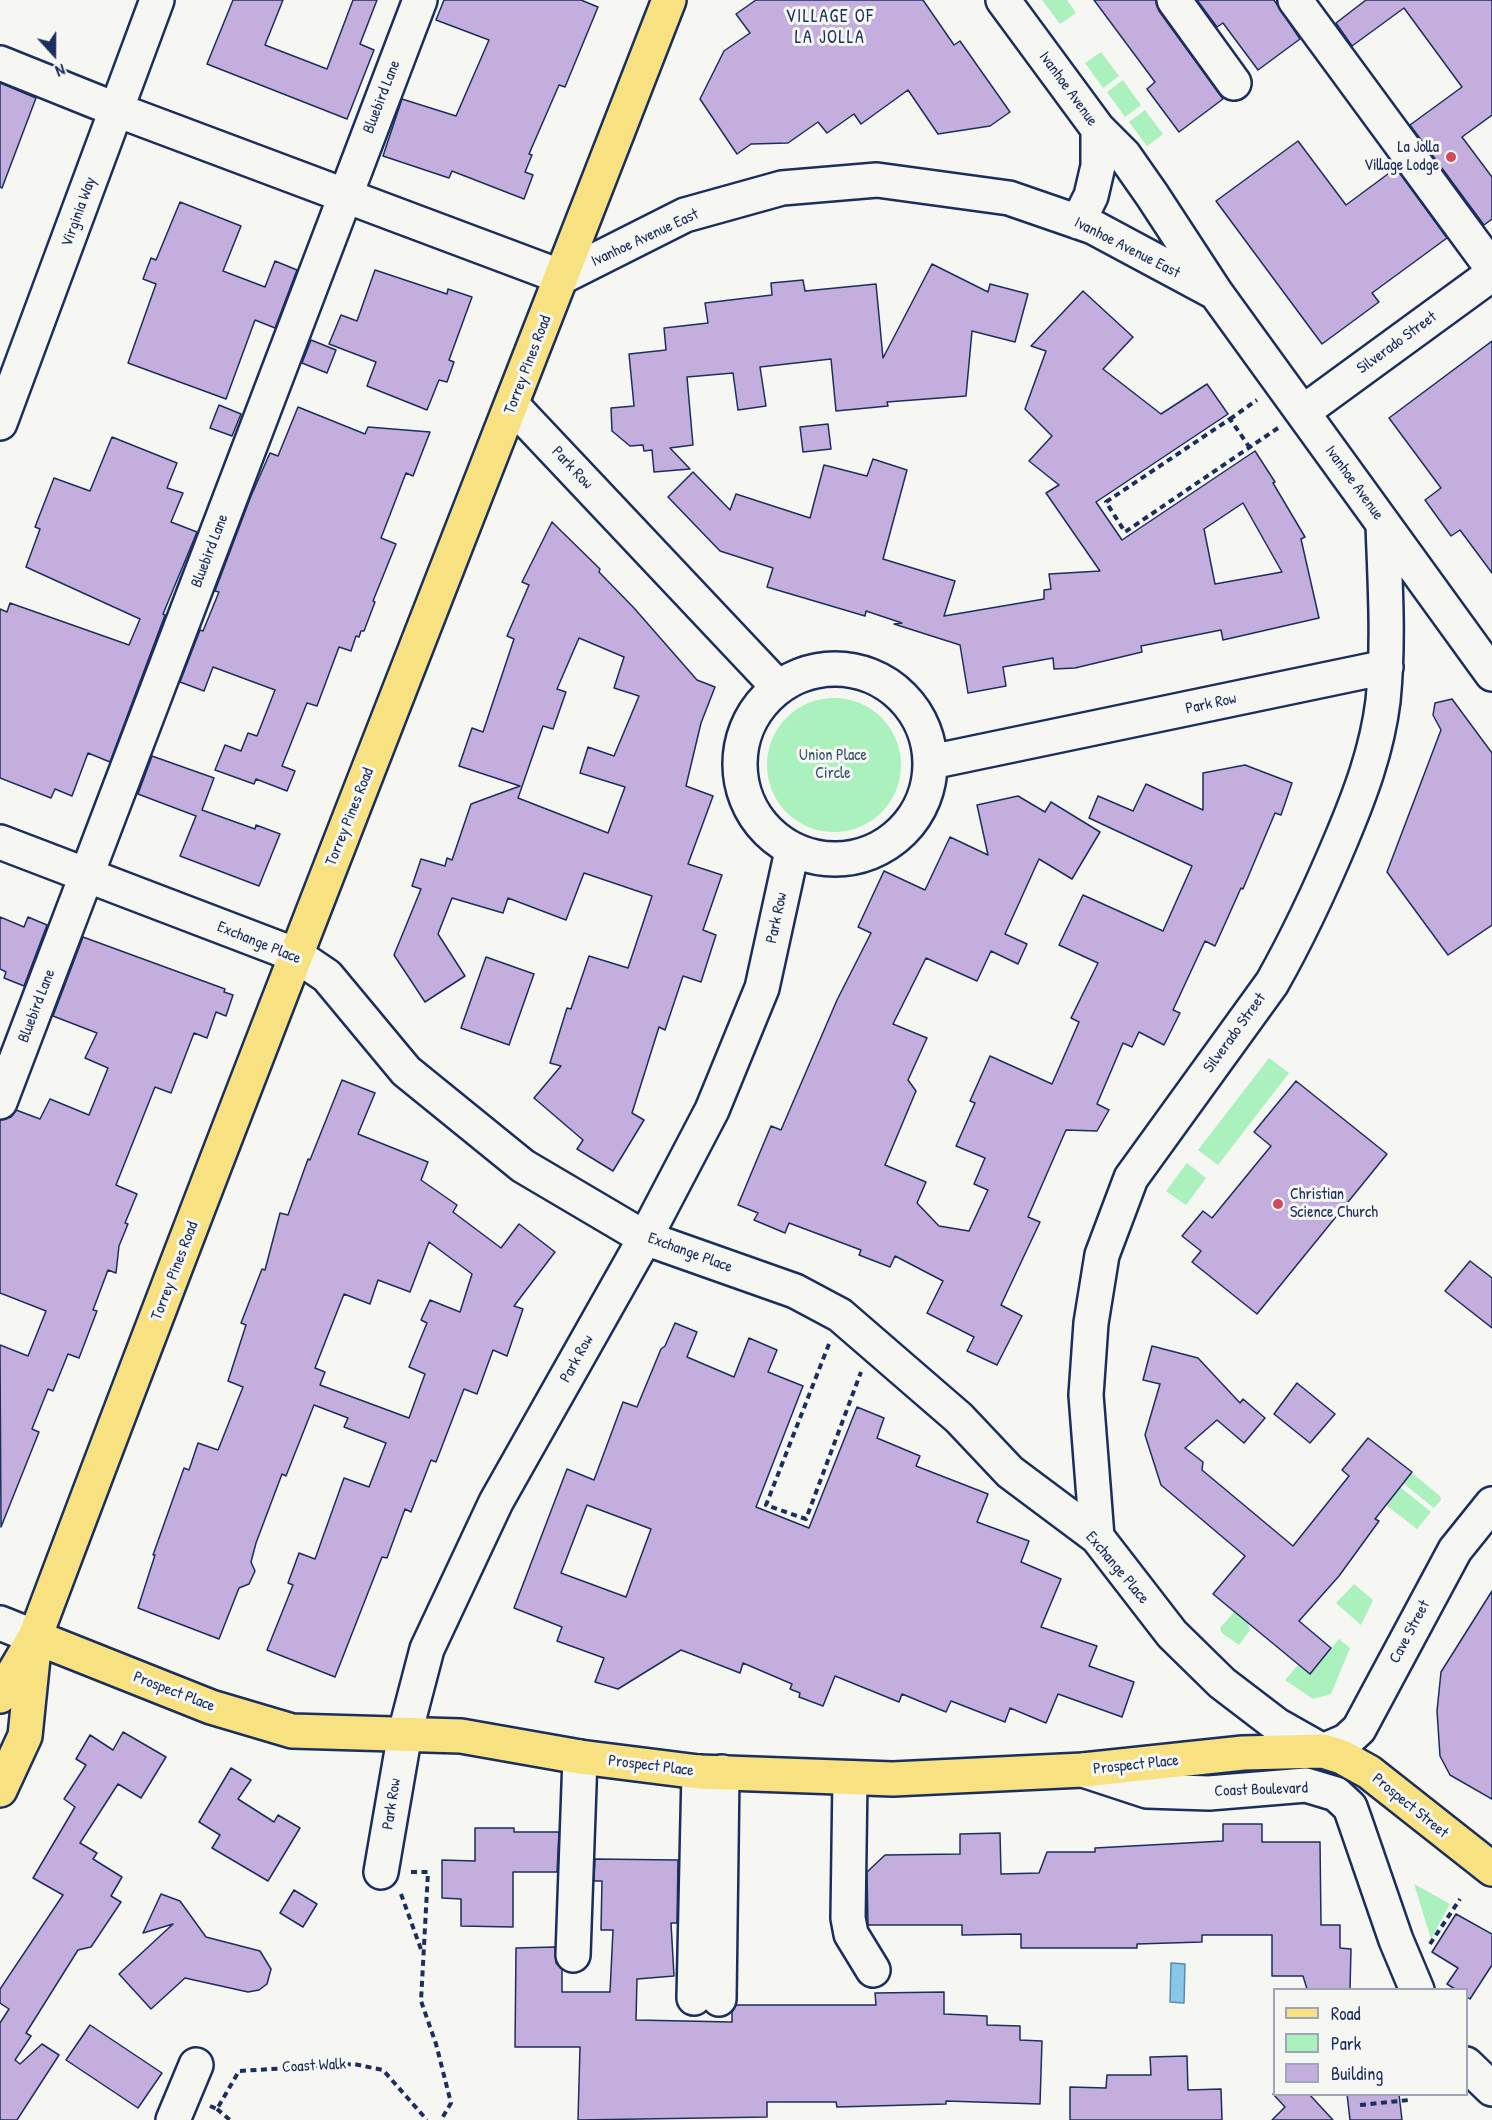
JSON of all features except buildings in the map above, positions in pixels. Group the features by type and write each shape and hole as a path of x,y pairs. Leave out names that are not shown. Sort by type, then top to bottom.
{"main road":[{"name":"Torrey Pines Road","path":"0,1696 35,1637 296,955 513,406 669,0"},
{"name":"Torrey Pines Road","path":"0,1790 25,1737 35,1637"},
{"name":"Prospect Place","path":"35,1637 211,1707 292,1731 461,1736 579,1757 711,1772 893,1779 1083,1770 1243,1753 1323,1751"},
{"name":"Prospect Street","path":"1323,1751 1342,1757 1369,1772 1488,1862"}],"street":[{"name":"Virginia Way","path":"0,423 157,0"},
{"name":"Bluebird Lane","path":"0,1102 420,0"},
{"name":"Ivanhoe Avenue","path":"1003,0 1098,129 1124,155 1215,293 1492,674"},
{"path":"1174,0 1234,83"},
{"path":"1295,0 1492,268"},
{"path":"0,63 117,110 562,277"},
{"name":"Ivanhoe Avenue","path":"1078,222 1091,196 1098,166 1098,129"},
{"name":"Ivanhoe Avenue East","path":"562,277 685,214 783,188 877,180 1009,198 1093,227 1215,293"},
{"name":"Silverado Street","path":"1303,412 1492,274"},
{"name":"Park Row","path":"513,406 778,687"},
{"name":"Silverado Street","path":"1096,1537 1086,1395 1091,1323 1102,1255 1114,1218 1131,1178 1272,983 1317,899 1371,763 1386,667 1383,524"},
{"name":"Park Row","path":"931,762 1386,667"},
{"path":"834,669 870,674 891,686 912,707 926,733 931,762 926,795 911,823 886,846 856,858 823,860 792,851 765,832 747,805 739,773 742,741 755,711 778,687 805,674 834,669"},
{"name":"Exchange Place","path":"0,842 296,955 327,976 415,1079 523,1166 645,1238 795,1291 840,1315 873,1341 959,1418 1010,1472 1096,1537 1172,1634 1206,1668 1277,1725 1323,1751"},
{"name":"Park Row","path":"386,1872 405,1733 427,1649 496,1502 645,1238 712,1110 762,988 792,851"},
{"name":"Cave Street","path":"1323,1751 1346,1741 1359,1729 1455,1550 1492,1504"},
{"name":"Prospect Place","path":"0,1623 35,1637"},
{"path":"573,1955 579,1757"},
{"name":"Coast Boulevard","path":"1083,1770 1147,1791 1209,1793 1306,1785 1336,1794 1350,1807 1396,1940 1417,1988"},
{"path":"706,1999 711,1772"},
{"path":"850,1778 848,1918 851,1934 873,1970"},
{"path":"173,2120 196,2065"},
{"path":"1468,2065 1492,2089"}],"path":[{"path":"1230,419 1250,448 1125,532 1106,502 1230,419"},
{"path":"840,1315 766,1505 806,1519 873,1341"},
{"path":"423,1954 386,1872 428,1872 421,2001 436,2044 451,2103 441,2120"},
{"path":"1427,1949 1460,1899"},
{"name":"Coast Walk","path":"249,2069 354,2064 383,2070 427,2120"},
{"path":"1360,2105 1409,2100"},
{"path":"217,2109 230,2120"}],"green space":[{"path":"1042,0 1067,0 1076,13 1060,24"},
{"path":"1101,52 1119,76 1103,88 1085,63"},
{"path":"1123,80 1141,105 1125,117 1107,92"},
{"path":"1145,110 1163,134 1147,146 1129,122"},
{"name":"Union Place Circle","path":"834,698 860,703 881,718 896,739 901,765 896,791 881,812 860,827 834,832 808,827 787,812 772,791 767,765 772,739 787,718 808,703"},
{"path":"1269,1058 1289,1073 1218,1165 1198,1150"},
{"path":"1187,1163 1206,1178 1186,1205 1166,1191"},
{"path":"1412,1473 1440,1496 1441,1500 1434,1508 1403,1483"},
{"path":"1400,1487 1431,1512 1417,1529 1386,1505"},
{"path":"1354,1584 1373,1600 1361,1625 1336,1603"},
{"path":"1234,1612 1248,1623 1250,1630 1239,1645 1222,1633 1220,1628"},
{"path":"1339,1639 1350,1648 1331,1694 1313,1699 1285,1680 1298,1665 1310,1674"},
{"path":"1414,1884 1450,1904 1431,1939"}],"water":[{"path":"1171,1963 1185,1964 1184,2003 1170,2002"}],"place":[{"name":"La Jolla Village Lodge","path":"1451,157"},
{"name":"Christian Science Church","path":"1278,1204"}],"district":[{"name":"VILLAGE OF LA JOLLA","path":"830,27"}]}
